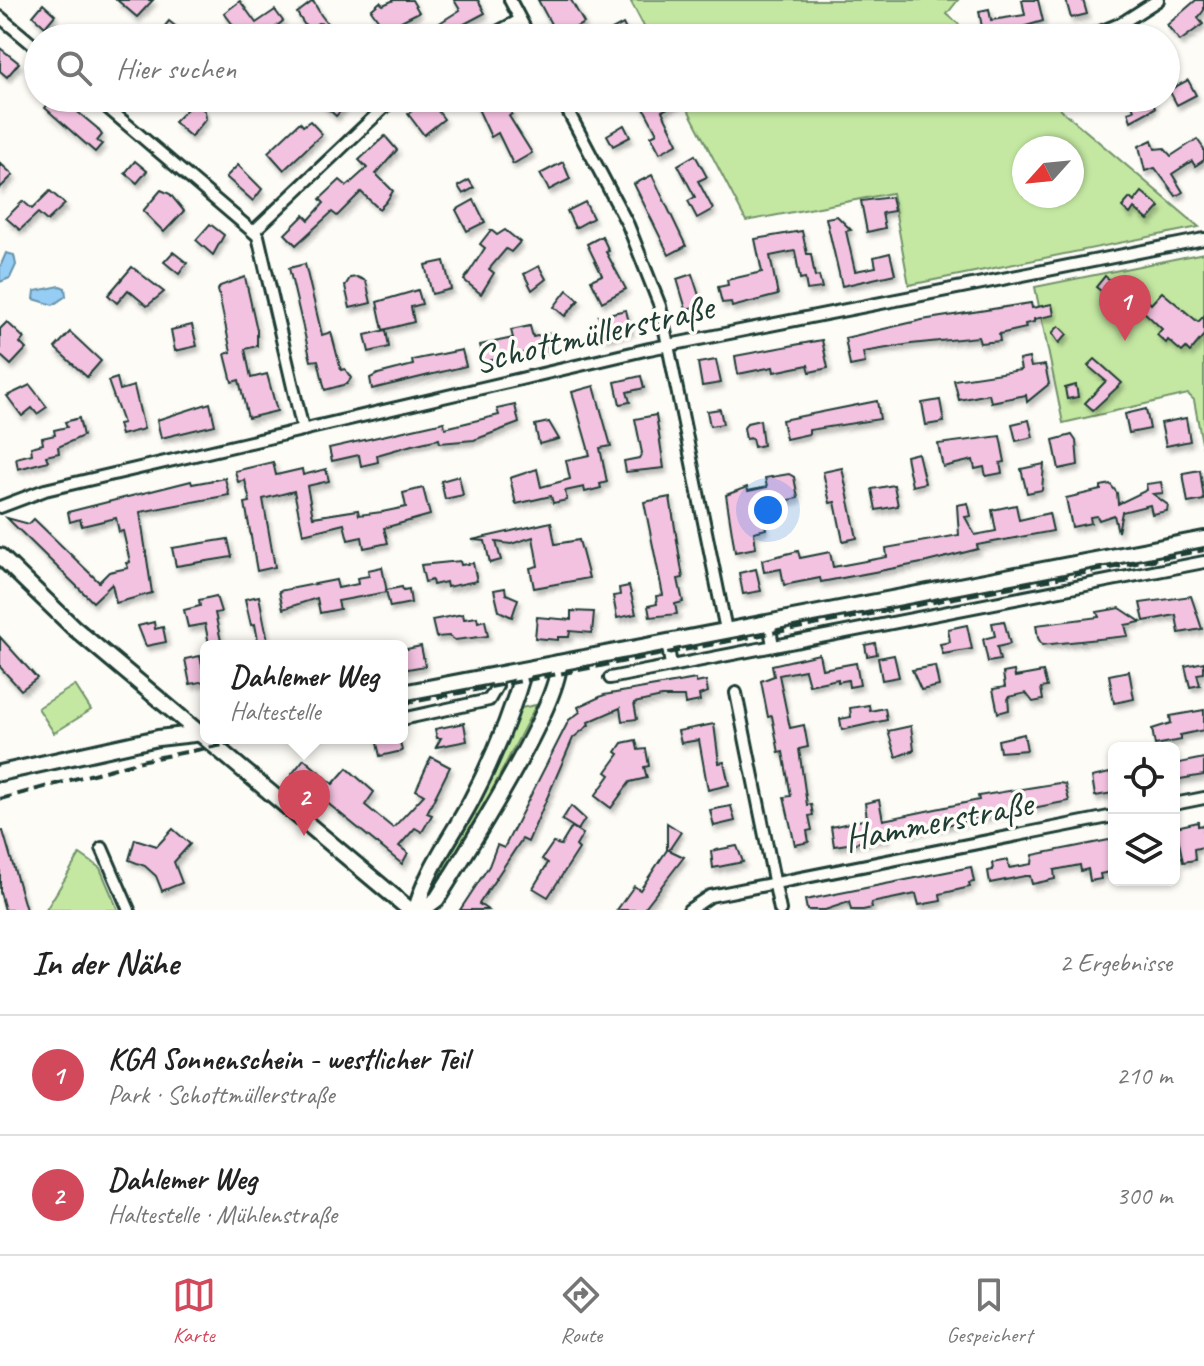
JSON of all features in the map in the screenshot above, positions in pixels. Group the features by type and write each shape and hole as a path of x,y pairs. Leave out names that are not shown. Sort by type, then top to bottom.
{"street":[{"path":"510,0 522,24"},
{"path":"1120,24 1158,0"},
{"path":"0,17 24,37"},
{"path":"512,24 520,20"},
{"path":"113,112 254,231 303,430"},
{"path":"254,231 379,112"},
{"path":"568,112 637,245 657,297 726,630"},
{"name":"Schottmüllerstraße","path":"0,507 45,490 668,345 1204,239"},
{"path":"408,692 1202,540 1204,561 610,678"},
{"path":"1155,549 1160,570"},
{"path":"0,556 42,600 200,731"},
{"path":"1017,575 1021,597"},
{"path":"935,590 939,613"},
{"path":"769,622 773,646"},
{"path":"667,642 671,665"},
{"path":"419,910 437,899 489,812 553,689 559,663"},
{"path":"419,910 422,883 471,801 497,747 524,670"},
{"path":"408,718 489,700 497,686 496,675"},
{"path":"736,693 780,910"},
{"path":"0,773 158,738 200,733"},
{"path":"216,744 410,910"},
{"path":"1180,803 1204,798"},
{"name":"Hammerstraße","path":"689,910 710,896 1108,817"},
{"path":"102,848 129,910"}],"green space":[{"path":"630,0 958,0 947,14 958,24 643,24"},
{"path":"689,112 1063,112 1199,227 909,285 892,193 746,221"},
{"path":"1204,253 1204,454 1194,400 1188,394 1063,423 1035,287"},
{"path":"75,685 91,710 54,733 38,708"},
{"path":"536,705 491,792 431,894 427,891 487,787 521,708"},
{"path":"80,854 100,868 118,910 46,910"}],"water":[{"path":"6,253 14,255 16,265 10,278 0,282 0,267"},
{"path":"60,286 65,288 66,296 53,305 34,299 35,291"}],"building":[{"path":"117,0 153,0 137,17"},
{"path":"394,0 412,0 419,12 395,24 381,24 371,10 380,2 383,5"},
{"path":"454,0 478,0 485,13 464,24 438,24 460,10"},
{"path":"538,0 571,0 584,23 582,24 551,24"},
{"path":"1022,0 1038,0 1043,21 1033,24 981,24 979,11 989,9 991,20 1025,15"},
{"path":"1066,0 1083,0 1087,14 1071,18"},
{"path":"1196,0 1204,0 1204,10 1198,18 1203,24 1180,41 1180,24 1168,24"},
{"path":"240,1 256,23 275,10 283,21 279,24 232,24 224,13"},
{"path":"313,1 328,24 304,24 297,13"},
{"path":"43,4 55,15 48,24 42,24 33,16"},
{"path":"0,48 19,63 7,77 0,71"},
{"path":"1188,80 1196,95 1180,103 1180,84"},
{"path":"50,112 78,112 97,128 102,135 97,141 102,144 95,152"},
{"path":"184,112 205,112 206,119 191,137 174,122"},
{"path":"439,112 444,119 424,135 408,114"},
{"path":"479,112 511,112 509,116 532,153 513,164 498,133 491,137"},
{"path":"646,112 662,112 678,143 660,153 651,136 657,133"},
{"path":"1128,112 1148,112 1131,121"},
{"path":"310,121 322,134 284,170 268,152 300,122 303,126"},
{"path":"624,125 630,137 613,146 607,135"},
{"path":"385,136 397,150 376,174 393,191 386,202 379,209 361,192 337,216 332,212 296,245 285,234 304,215 309,220 324,203 320,199 340,180 347,186 367,168 359,160"},
{"path":"1197,139 1204,149 1204,160 1195,166 1192,161 1172,174 1183,192 1176,196 1155,168 1145,171 1139,146 1152,140 1155,149 1164,148 1171,156"},
{"path":"695,155 707,177 698,181 713,209 697,218 688,201 695,197 678,165"},
{"path":"135,161 147,171 137,183 125,173"},
{"path":"563,162 570,179 549,190 540,174"},
{"path":"0,163 13,175 0,188"},
{"path":"238,165 262,189 253,201 226,177"},
{"path":"652,175 686,246 669,255 634,184"},
{"path":"469,180 474,188 463,194 458,186"},
{"path":"161,190 170,194 184,211 164,232 143,211"},
{"path":"50,191 65,204 47,221 38,213 20,230 6,218 23,201 32,209"},
{"path":"1142,192 1160,207 1148,220 1134,208 1130,214 1122,207 1130,198 1134,202"},
{"path":"891,197 894,211 882,213 885,228 867,232 861,201"},
{"path":"474,200 485,222 467,231 456,210"},
{"path":"585,202 593,218 575,228 567,211"},
{"path":"837,216 851,230 846,231 855,271 876,267 874,257 890,253 895,274 842,286 826,218"},
{"path":"210,224 224,235 213,255 196,240"},
{"path":"491,230 497,235 505,230 520,242 511,252 506,249 489,269 494,273 481,294 464,280 485,248 480,244"},
{"path":"802,231 807,254 811,254 815,277 819,276 822,288 807,290 805,278 800,279 795,251 770,256 778,295 732,307 731,302 722,303 718,287 728,285 727,280 762,272 755,239"},
{"path":"602,236 609,251 606,252 626,289 602,302 591,280 602,275 587,244"},
{"path":"173,252 187,263 179,274 164,262"},
{"path":"444,261 451,289 432,294 425,265"},
{"path":"305,264 322,335 331,332 341,370 345,369 351,378 347,384 325,390 318,360 311,361 289,268"},
{"path":"539,266 546,279 532,290 524,274"},
{"path":"132,267 164,292 147,306 128,290 117,303 108,295"},
{"path":"692,274 702,305 686,309 677,279"},
{"path":"1105,276 1115,284 1105,294 1096,287"},
{"path":"245,277 257,330 257,346 245,349 251,378 267,374 277,411 248,418 239,380 232,382 225,354 231,352 218,290 220,286"},
{"path":"350,278 366,281 371,303 350,308 345,286"},
{"path":"1127,285 1135,292 1127,301 1119,294"},
{"path":"418,290 422,304 411,307 414,322 383,330 377,302"},
{"path":"567,290 579,300 565,316 554,307"},
{"path":"1162,292 1198,322 1204,316 1204,335 1190,352 1186,348 1182,352 1168,340 1166,343 1157,335 1162,329 1139,307 1146,299 1151,304"},
{"path":"1031,303 1032,308 1052,304 1054,315 1034,319 1034,322 1025,324 1026,328 999,334 1000,341 980,343 978,337 863,352 865,363 850,366 845,338 922,320"},
{"path":"626,310 631,331 604,337 599,317 618,333 608,314"},
{"path":"7,322 24,338 20,343 26,349 11,365 0,355 0,329"},
{"path":"192,325 197,346 175,351 171,330"},
{"path":"530,326 533,337 551,333 554,346 484,362 480,345 513,338 511,330"},
{"path":"1059,326 1067,334 1059,343 1052,333"},
{"path":"386,330 389,347 369,352 365,335"},
{"path":"70,332 101,361 87,377 55,348"},
{"path":"822,340 828,368 810,372 808,365 774,372 773,367 738,374 735,356"},
{"path":"462,350 466,366 372,389 370,378 378,374 413,365 412,360"},
{"path":"1029,358 1031,367 1045,365 1049,384 1027,402 1026,395 991,402 989,394 959,400 954,380 1021,370 1019,360"},
{"path":"1095,359 1122,383 1093,410 1085,403 1106,381 1088,366"},
{"path":"716,360 721,383 702,386 698,363"},
{"path":"641,376 644,388 627,392 630,402 620,404 615,382"},
{"path":"117,378 120,390 134,386 144,429 121,435 118,424 123,423 108,381"},
{"path":"30,385 47,407 37,414 32,408 22,416 7,396"},
{"path":"1076,385 1078,397 1067,399 1065,388"},
{"path":"594,386 611,446 600,448 607,482 600,484 601,488 585,492 584,487 565,491 567,500 553,503 551,496 516,504 510,478 537,469 541,487 570,479 566,460 590,455 572,392"},
{"path":"940,400 944,422 926,425 922,403"},
{"path":"877,401 880,419 809,430 809,434 786,439 782,420"},
{"path":"210,403 215,425 161,438 157,420"},
{"path":"515,405 519,423 474,440 440,443 439,439 412,445 377,455 378,462 361,466 359,455 332,461 329,448 444,422 445,428 499,415 497,409"},
{"path":"720,409 723,424 710,426 707,411"},
{"path":"1146,409 1150,429 1129,433 1125,414"},
{"path":"656,415 664,468 626,472 624,461 639,458 642,453 635,419"},
{"path":"79,418 83,436 58,447 59,453 46,456 48,461 18,469 16,458 32,454 31,447 43,444 42,438 55,435 54,430 67,427 65,422"},
{"path":"1186,418 1190,441 1166,446 1161,423"},
{"path":"760,420 763,445 754,447 752,438 746,439 744,428 747,423"},
{"path":"1029,420 1033,437 1016,441 1012,424"},
{"path":"549,422 559,439 539,444 535,425"},
{"path":"1072,435 1076,441 1078,465 1059,469 1053,440"},
{"path":"1000,436 1005,462 1000,463 1002,473 986,476 984,467 975,469 973,460 943,467 938,444"},
{"path":"918,453 925,483 912,486 906,456"},
{"path":"273,462 276,475 302,469 303,475 326,469 329,481 307,486 313,517 358,510 359,515 406,507 403,493 423,488 430,515 384,528 388,543 364,548 362,537 348,540 344,524 303,534 294,491 263,499 275,567 257,571 245,503 250,502 245,480 238,482 235,471"},
{"path":"1044,464 1042,490 1027,493 1021,469"},
{"path":"842,468 857,538 843,541 835,502 830,503 823,472"},
{"path":"1200,470 1204,500 1188,503 1183,473"},
{"path":"789,474 794,477 798,498 761,506 766,529 754,532 756,548 735,552 726,495 747,487 748,491 767,487 765,478"},
{"path":"459,476 463,495 445,499 441,481"},
{"path":"225,478 229,495 140,512 152,593 116,603 112,584 93,602 7,518 29,524 34,519 99,582 109,572 128,568 126,563 130,562 123,531 119,532 116,518 82,526 80,519 70,522 68,512 191,481 192,484"},
{"path":"1161,482 1163,493 1153,494 1168,505 1167,511 1152,514 1150,505 1122,512 1118,532 1114,515 1099,520 1097,516 1090,517 1091,523 1072,527 1066,498 1101,490 1101,486 1110,484 1117,493 1118,504 1147,490 1146,484"},
{"path":"894,485 898,506 876,510 872,489"},
{"path":"670,497 683,578 678,579 683,602 675,604 677,614 650,617 648,606 657,604 656,596 663,595 644,502"},
{"path":"968,503 971,516 965,517 975,535 996,531 992,510 1016,505 1019,520 1049,513 1053,531 977,545 978,549 927,562 821,582 820,578 784,585 781,569 764,572 762,560 798,551 800,558 830,552 833,567 887,557 886,548 959,535 957,505"},
{"path":"551,522 555,544 579,540 589,578 534,588 530,568 538,566 533,537 511,544 496,542 501,560 490,563 485,541 472,540"},
{"path":"228,539 232,557 176,566 172,548"},
{"path":"460,561 461,565 473,563 477,581 447,587 446,582 433,585 432,580 425,582 421,565"},
{"path":"382,567 387,592 338,601 340,609 320,613 317,598 283,609 279,591 336,580 338,588 358,584 357,578 369,576 368,570"},
{"path":"756,569 761,591 743,594 739,573"},
{"path":"629,586 636,614 617,618 613,596 620,595 619,588"},
{"path":"402,587 403,590 409,589 411,603 390,607 386,590"},
{"path":"505,588 506,594 518,599 512,617 499,611 494,590"},
{"path":"216,596 221,612 215,613 221,640 208,640 205,624 188,627 184,610 200,606 199,600"},
{"path":"259,596 268,640 258,640 245,599"},
{"path":"1191,596 1202,629 1179,633 1176,615 1144,621 1140,603"},
{"path":"1120,608 1141,622 1125,625 1128,636 1042,645 1038,638 1036,625 1099,617 1097,612"},
{"path":"571,611 594,612 592,633 570,631 569,637 558,637 558,640 535,638 537,617 571,620"},
{"path":"463,614 464,619 477,617 478,622 485,620 488,636 455,640 449,636 436,637 432,620"},
{"path":"1004,621 1010,644 997,647 1000,660 988,662 983,639 995,636 992,623"},
{"path":"154,622 155,629 163,627 166,642 146,646 138,626"},
{"path":"967,625 972,649 943,654 940,644 950,642 948,629"},
{"path":"0,637 37,678 21,690 0,667"},
{"path":"875,643 877,654 867,656 865,645"},
{"path":"421,646 425,666 408,669 408,649"},
{"path":"819,654 822,669 856,663 860,685 849,687 848,680 838,682 838,679 809,685 805,670 779,675 790,728 804,725 808,747 799,749 807,805 811,804 813,815 809,816 812,830 807,831 809,842 795,845 784,797 791,796 783,752 779,753 761,681 774,676 772,665"},
{"path":"894,655 899,677 882,680 878,658"},
{"path":"200,656 200,682 190,684 185,659"},
{"path":"1204,662 1204,673 1197,674 1200,685 1190,687 1185,666"},
{"path":"935,666 939,686 921,690 912,670"},
{"path":"1014,671 1015,677 1043,672 1047,687 1041,688 1043,700 1033,702 1026,693 1008,697 1009,710 998,713 993,689 1005,687 1003,673"},
{"path":"1129,671 1134,699 1114,703 1109,675"},
{"path":"696,679 696,683 706,681 708,692 699,695 700,701 685,704 684,697 662,697 634,703 637,719 622,721 620,708 588,722 589,725 573,738 528,842 522,839 479,904 488,910 460,910 489,866 497,845 504,848 569,720 580,712 578,707 604,695"},
{"path":"869,705 870,711 885,708 887,720 842,730 840,719 851,717 850,708"},
{"path":"1204,710 1204,730 1180,735 1181,740 1154,742 1152,729 1171,723 1170,716"},
{"path":"464,723 467,741 436,747 441,738 437,738 435,729"},
{"path":"714,724 719,763 724,762 729,785 708,790 699,740 681,743 678,731"},
{"path":"911,726 914,750 896,757 888,731"},
{"path":"1024,734 1027,750 1000,752 998,740"},
{"path":"636,740 638,750 646,749 649,766 644,767 647,778 630,782 611,808 595,796 610,775 606,772 619,754 616,752 622,743"},
{"path":"377,744 400,744 402,751 380,756"},
{"path":"431,757 450,767 427,813 432,815 422,832 415,828 399,846 408,853 402,864 292,774 304,759 333,784 347,768 374,792 365,805 393,828 424,795 416,790"},
{"path":"1204,758 1204,775 1180,779 1180,763"},
{"path":"1108,773 1108,794 1095,796 1092,777"},
{"path":"1065,784 1069,801 910,832 909,827 886,832 887,838 834,846 831,827 867,819 865,803 879,800 883,820 979,800 978,796"},
{"path":"571,806 585,819 578,830 562,820"},
{"path":"731,806 735,821 714,826 710,810"},
{"path":"1198,822 1198,826 1204,825 1203,847 1194,849 1195,860 1183,862 1180,826"},
{"path":"667,823 681,832 669,850 684,857 643,910 617,910 634,886 640,890 667,850"},
{"path":"572,827 583,834 576,846 579,849 548,897 533,888 548,863 542,859 553,843 561,845"},
{"path":"173,829 190,844 174,862 182,883 162,891 156,876 145,866 129,860 135,839 157,846"},
{"path":"0,831 3,831 26,910 5,910 0,892"},
{"path":"1108,840 1108,872 1100,874 1101,879 1090,881 1088,869 1081,871 1080,865 1054,870 1055,879 1032,884 1030,876 990,883 988,871 993,870 992,863 1008,860 1009,868 1032,864 1033,855"},
{"path":"737,846 743,862 713,868 711,851"},
{"path":"971,867 974,882 969,883 970,887 940,894 941,901 919,905 916,894 871,903 872,908 863,910 851,910 849,902 825,910 807,910 805,900"}],"railway":[{"path":"408,703 1204,550"},
{"path":"0,799 145,760 228,744"}],"place":[{"name":"KGA Sonnenschein - westlicher Teil","path":"1125,341"},
{"name":"Dahlemer Weg","path":"304,836"}]}
